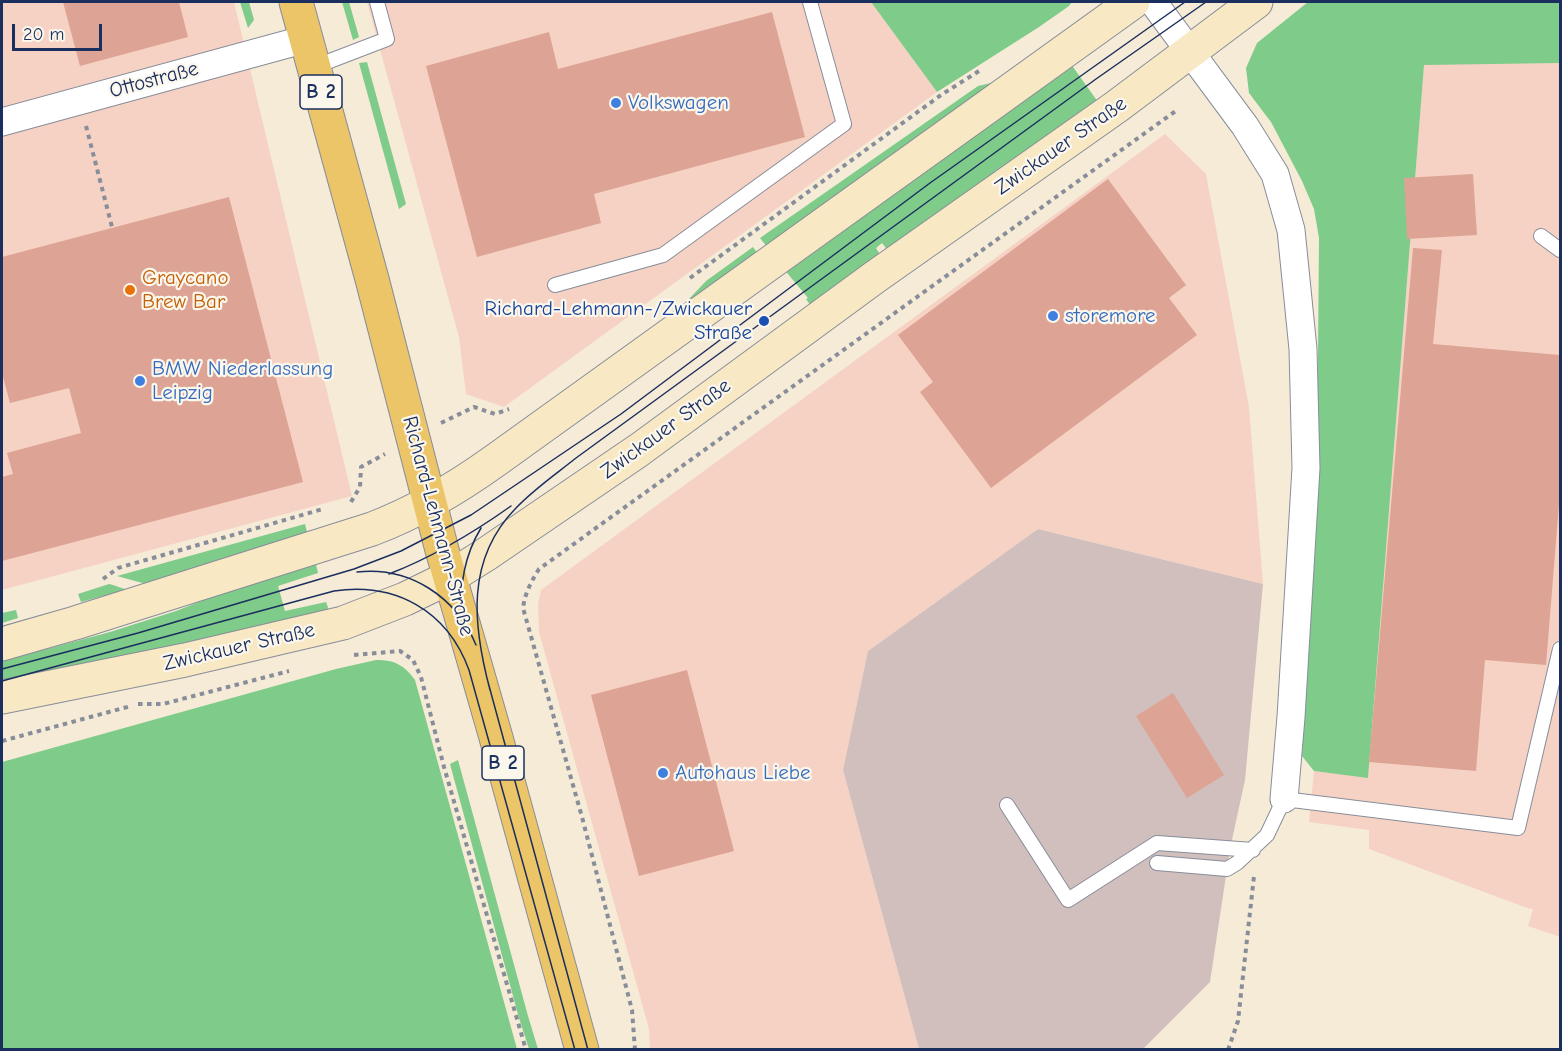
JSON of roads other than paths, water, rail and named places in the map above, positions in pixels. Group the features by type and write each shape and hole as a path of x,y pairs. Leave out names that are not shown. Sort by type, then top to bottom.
{"main road":[{"name":"Richard-Lehmann-Straße","path":"296,2 372,279 429,503 582,1050"},
{"path":"2,644 372,529 403,517 429,503 496,460 1134,2"},
{"name":"Zwickauer Straße","path":"2,697 185,660 343,623 405,599 450,577 639,450 875,277 1190,53 1256,2"}],"street":[{"path":"1153,2 1245,126 1275,174 1292,230 1303,349 1306,468 1284,799"},
{"name":"Ottostraße","path":"2,122 310,53"}],"lane":[{"path":"310,53 387,39 377,2"},
{"path":"555,285 663,255 844,124 810,2"},
{"path":"1541,236 1560,250"},
{"path":"1157,863 1227,869 1237,864 1267,835 1284,799 1518,828 1560,650"},
{"path":"1007,805 1068,900 1157,843 1253,850"}],"tram line":[{"path":"2,669 138,633 354,569 401,551 471,515 621,414 930,183 1185,2"},
{"path":"490,690 477,618 481,572 488,549 500,528 523,501 576,458 1096,79 1206,2"},
{"path":"389,574 452,544 511,506"},
{"path":"462,620 461,596 464,572 470,550 481,528"},
{"path":"357,572 377,571 395,574 429,588 456,612 476,645"},
{"path":"2,681 334,591 356,589 378,591 398,596 416,605 433,616 447,631 469,670 575,1050"},
{"path":"488,682 588,1050"}],"place":[{"name":"Volkswagen","path":"616,103"},
{"name":"Graycano Brew Bar","path":"130,290"},
{"name":"storemore","path":"1053,316"},
{"name":"Richard-Lehmann-/Zwickauer Straße","path":"764,321"},
{"name":"BMW Niederlassung Leipzig","path":"140,381"},
{"name":"Autohaus Liebe","path":"663,773"}]}
